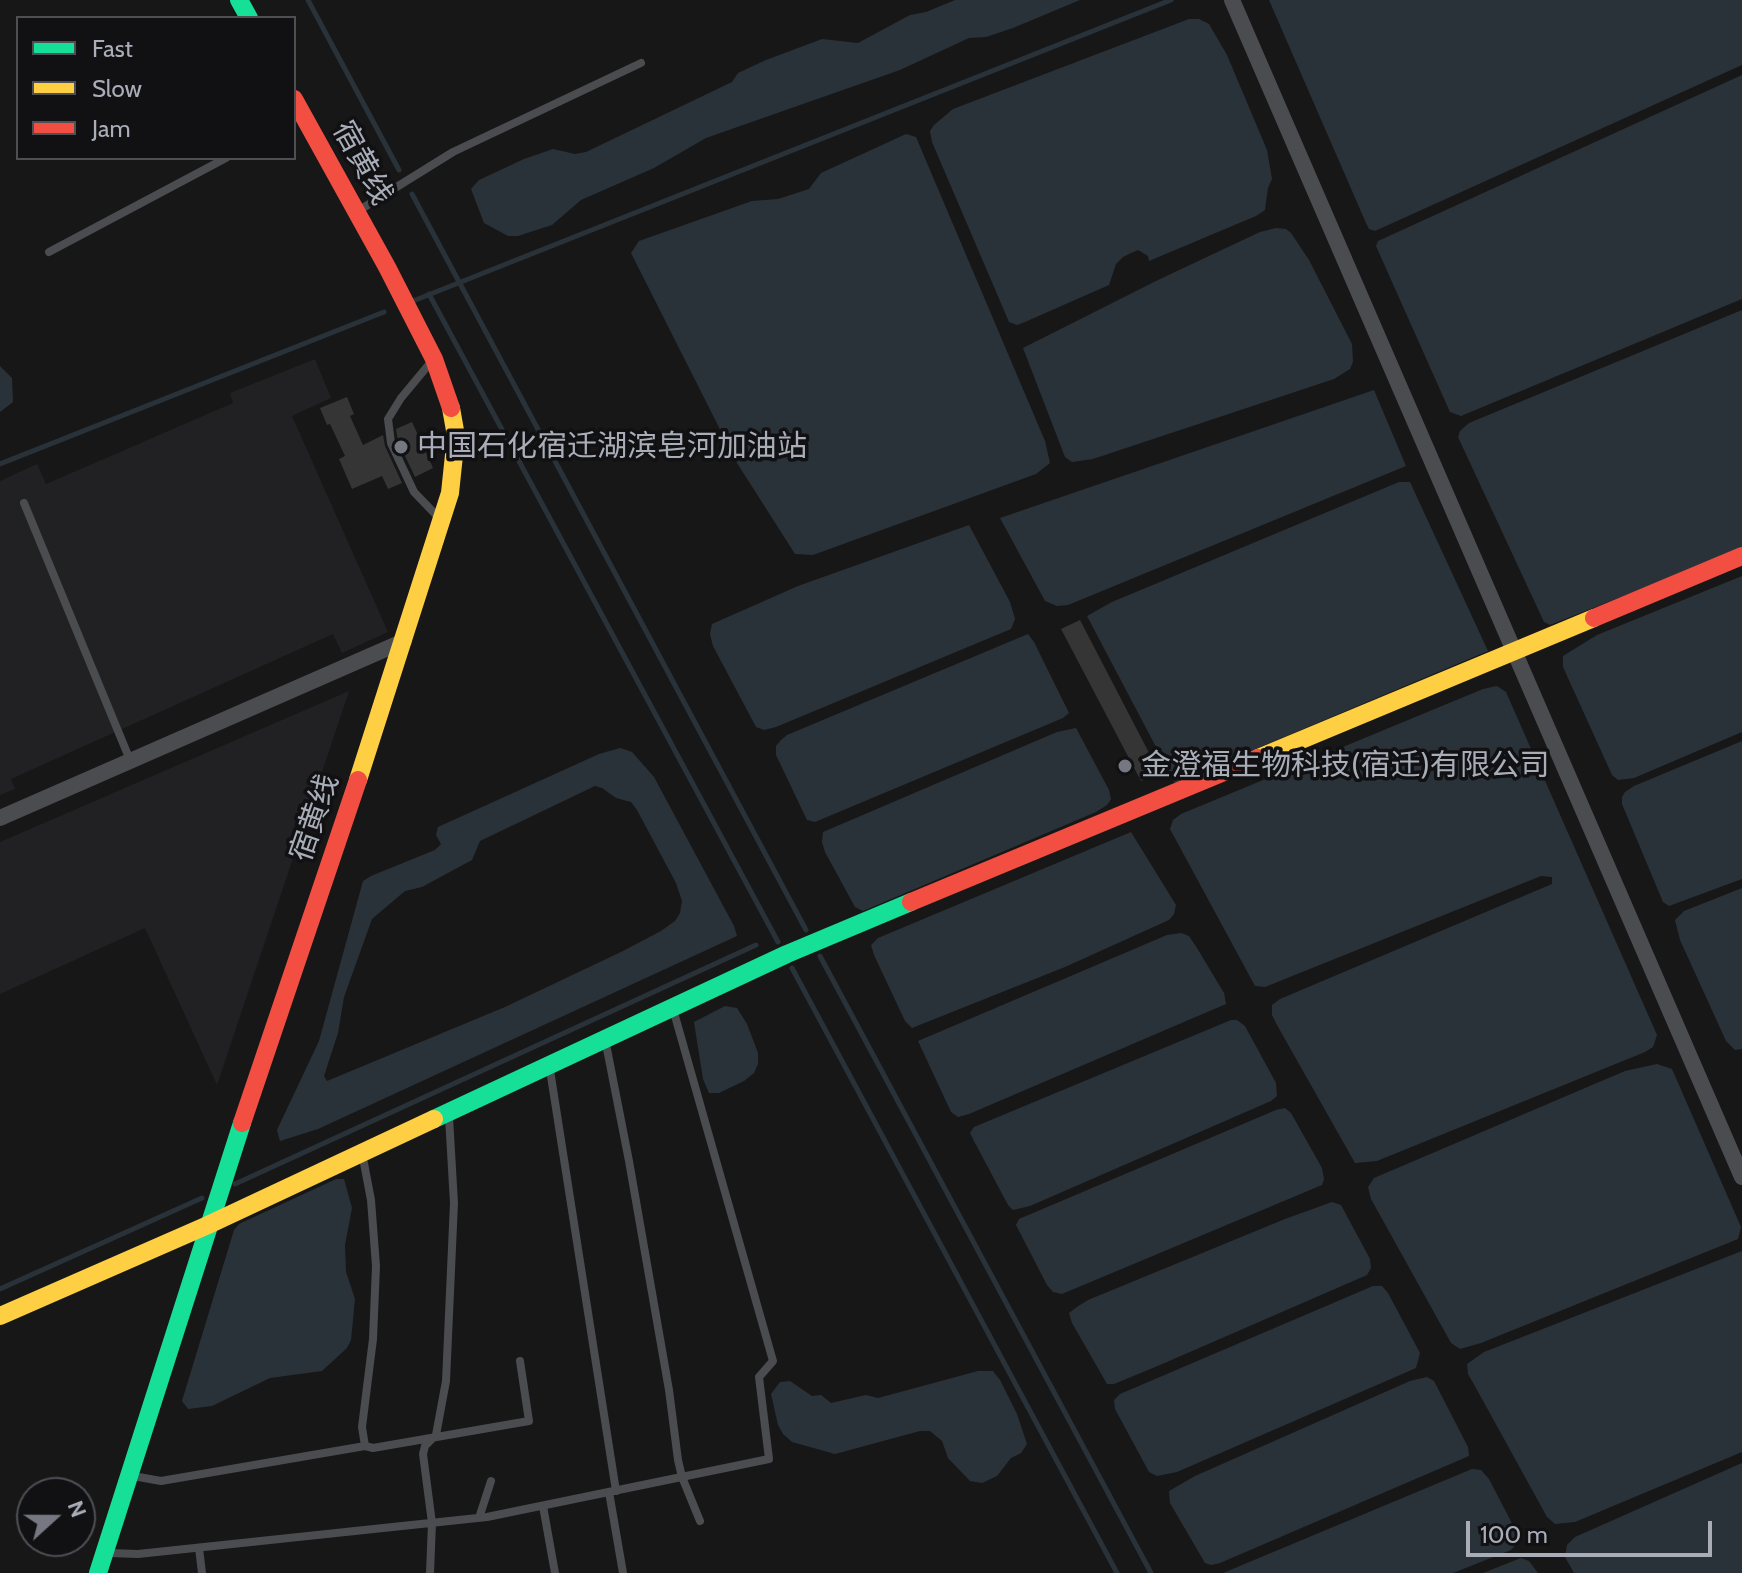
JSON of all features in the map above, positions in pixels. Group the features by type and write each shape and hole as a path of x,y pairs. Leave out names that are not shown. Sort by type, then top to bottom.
{"street":[{"path":"1232,0 1742,1177"},
{"name":"宿黄线","path":"98,1573 208,1225 404,641 450,493 456,436 450,405 434,359 357,212 299,119"},
{"path":"0,1316 208,1225 787,954 1742,556"},
{"path":"0,818 404,641"}],"lane":[{"path":"357,212 453,152 641,63"},
{"path":"49,252 222,160"},
{"path":"434,359 401,398 388,419 391,443 414,492 441,521"},
{"path":"24,503 130,760"},
{"path":"104,1553 138,1554 479,1518 769,1459 759,1377 773,1361 673,1007"},
{"path":"605,1039 635,1191 682,1477 700,1521"},
{"path":"549,1065 623,1573"},
{"path":"430,1573 432,1523 423,1454 425,1446 433,1438 446,1381 454,1203 449,1112"},
{"path":"362,1153 371,1200 376,1266 373,1339 362,1427 365,1446"},
{"path":"129,1475 161,1481 529,1421 520,1361"},
{"path":"479,1518 491,1481"},
{"path":"543,1506 555,1573"},
{"path":"199,1548 202,1573"}],"shaded area":[{"path":"955,0 1080,0 1013,28 986,37 969,38 900,70 706,138 654,168 581,200 552,225 518,236 508,236 484,223 471,189 479,180 553,149 575,154 586,152 732,82 738,73 766,60 822,39 858,43 910,15"},
{"path":"1269,0 1742,0 1742,65 1375,231 1369,229 1366,223"},
{"path":"1189,19 1199,19 1209,24 1227,55 1267,150 1272,179 1265,210 1149,261 1148,256 1138,250 1131,253 1116,264 1109,285 1017,325 1009,322 930,131 953,109"},
{"path":"1742,75 1742,299 1461,416 1450,412 1376,246 1378,241"},
{"path":"906,134 916,137 1045,441 1050,463 1036,474 813,555 795,554 737,463 631,253 639,241 752,201 778,199 809,189 821,173"},
{"path":"1276,228 1291,233 1309,260 1352,344 1353,362 1350,369 1334,379 1093,459 1072,462 1065,457 1023,348 1158,280 1260,232"},
{"path":"1742,310 1742,549 1550,625 1544,622 1458,437 1460,431 1469,423"},
{"path":"315,359 331,398 292,416 388,632 342,653 333,634 11,779 15,789 0,795 0,481 37,464 46,484 233,403 230,393"},
{"path":"0,366 12,378 13,402 0,412"},
{"path":"1374,390 1406,466 1068,605 1057,606 1045,601 1000,518"},
{"path":"1399,482 1410,482 1488,651 1175,783 1087,616 1112,602"},
{"path":"969,525 1010,602 1015,619 1011,629 776,727 764,730 756,727 713,646 710,634 712,624 798,586"},
{"path":"1742,576 1742,732 1634,778 1618,780 1612,775 1563,667 1563,656 1597,635"},
{"path":"1028,634 1069,713 815,822 807,820 776,755 776,746 781,740"},
{"path":"1497,686 1506,692 1657,1035 1653,1047 1645,1052 1377,1161 1355,1163 1277,1025 1272,1015 1272,1005 1552,884 1552,877 1541,876 1265,987 1255,986 1170,829 1173,820 1181,814 1483,689"},
{"path":"349,691 217,1085 145,928 0,994 0,842"},
{"path":"1076,728 1109,790 1111,799 1107,805 863,911 855,907 825,852 823,832 1057,732"},
{"path":"1742,741 1742,879 1669,906 1663,902 1622,804 1622,797 1634,786"},
{"path":"620,748 632,752 654,777 737,936 318,1129 280,1141 277,1130 319,1041 363,881 435,850 441,844 436,835 438,827 599,754","holes":["595,786 616,798 631,802 637,810 676,883 682,901 675,921 623,951 505,1007 327,1081 324,1076 338,1033 344,997 372,919 405,891 422,887 472,860 480,841"]},
{"path":"1131,832 1176,905 1169,920 1065,967 912,1028 905,1021 874,955 871,945 878,938"},
{"path":"1742,888 1742,1049 1735,1050 1726,1041 1680,940 1675,920 1684,911"},
{"path":"1181,933 1189,936 1197,948 1224,993 1226,1004 969,1114 958,1117 951,1112 918,1041 1167,935"},
{"path":"725,1006 737,1008 747,1024 758,1053 758,1064 754,1073 744,1081 719,1093 709,1093 703,1079 694,1022"},
{"path":"1231,1020 1245,1026 1276,1083 1277,1096 1271,1101 1030,1206 1013,1210 1008,1205 970,1133 974,1127"},
{"path":"1657,1064 1672,1069 1741,1227 1738,1239 1481,1343 1460,1349 1451,1343 1371,1199 1368,1187 1374,1178 1625,1071"},
{"path":"1285,1108 1291,1113 1322,1168 1322,1185 1062,1294 1053,1292 1047,1285 1016,1225 1019,1219"},
{"path":"336,1179 344,1179 352,1208 345,1245 346,1272 355,1299 351,1340 347,1348 322,1371 270,1378 212,1406 188,1409 182,1401 234,1230 239,1224"},
{"path":"1332,1202 1341,1205 1370,1259 1371,1268 1367,1275 1160,1365 1107,1384 1069,1313 1088,1300"},
{"path":"1742,1251 1742,1452 1575,1522 1555,1524 1547,1517 1468,1374 1467,1364 1484,1352"},
{"path":"1373,1286 1382,1286 1388,1293 1420,1353 1416,1368 1177,1472 1157,1476 1149,1472 1115,1409 1114,1400 1120,1394"},
{"path":"978,1371 993,1371 1000,1380 1017,1414 1027,1444 997,1476 982,1483 970,1481 948,1458 942,1441 930,1431 835,1454 792,1442 778,1425 771,1394 780,1382 790,1381 812,1396 821,1395 831,1403 866,1395 878,1398"},
{"path":"1427,1377 1434,1381 1468,1447 1469,1456 1220,1563 1205,1563 1170,1503 1169,1491 1195,1476 1410,1381"},
{"path":"1742,1463 1742,1573 1574,1573 1565,1557 1567,1545 1575,1537"},
{"path":"1472,1469 1481,1470 1489,1479 1518,1535 1517,1543 1511,1550 1453,1573 1223,1573"},
{"path":"1521,1558 1529,1561 1538,1573 1483,1573"}],"building":[{"path":"347,397 354,414 350,416 363,445 383,435 402,483 388,489 382,476 352,489 339,459 345,456 320,408"},
{"path":"412,422 433,468 415,477 398,441 396,429"},
{"path":"1080,620 1159,772 1141,781 1061,629"}],"waterway":[{"path":"308,0 399,170"},
{"path":"413,301 1171,0"},
{"path":"412,194 806,930"},
{"path":"429,294 778,942"},
{"path":"0,464 384,312"},
{"path":"235,1184 756,945"},
{"path":"820,956 1151,1573"},
{"path":"792,968 1117,1573"},
{"path":"0,1289 202,1198"}],"traffic: fast":[{"path":"239,0 248,16"},
{"path":"434,1119 787,954 911,902"},
{"path":"98,1573 242,1123"}],"traffic: slow":[{"path":"358,780 450,493 456,436 451,408"},
{"path":"1258,758 1594,618"},
{"path":"0,1316 208,1225 434,1119"}],"traffic: jam":[{"path":"296,103 434,359 451,408"},
{"path":"1594,618 1742,556"},
{"path":"911,902 1258,758"},
{"path":"242,1123 358,780"}],"place":[{"name":"中国石化宿迁湖滨皂河加油站","path":"401,447"},
{"name":"金澄福生物科技(宿迁)有限公司","path":"1125,766"}]}
